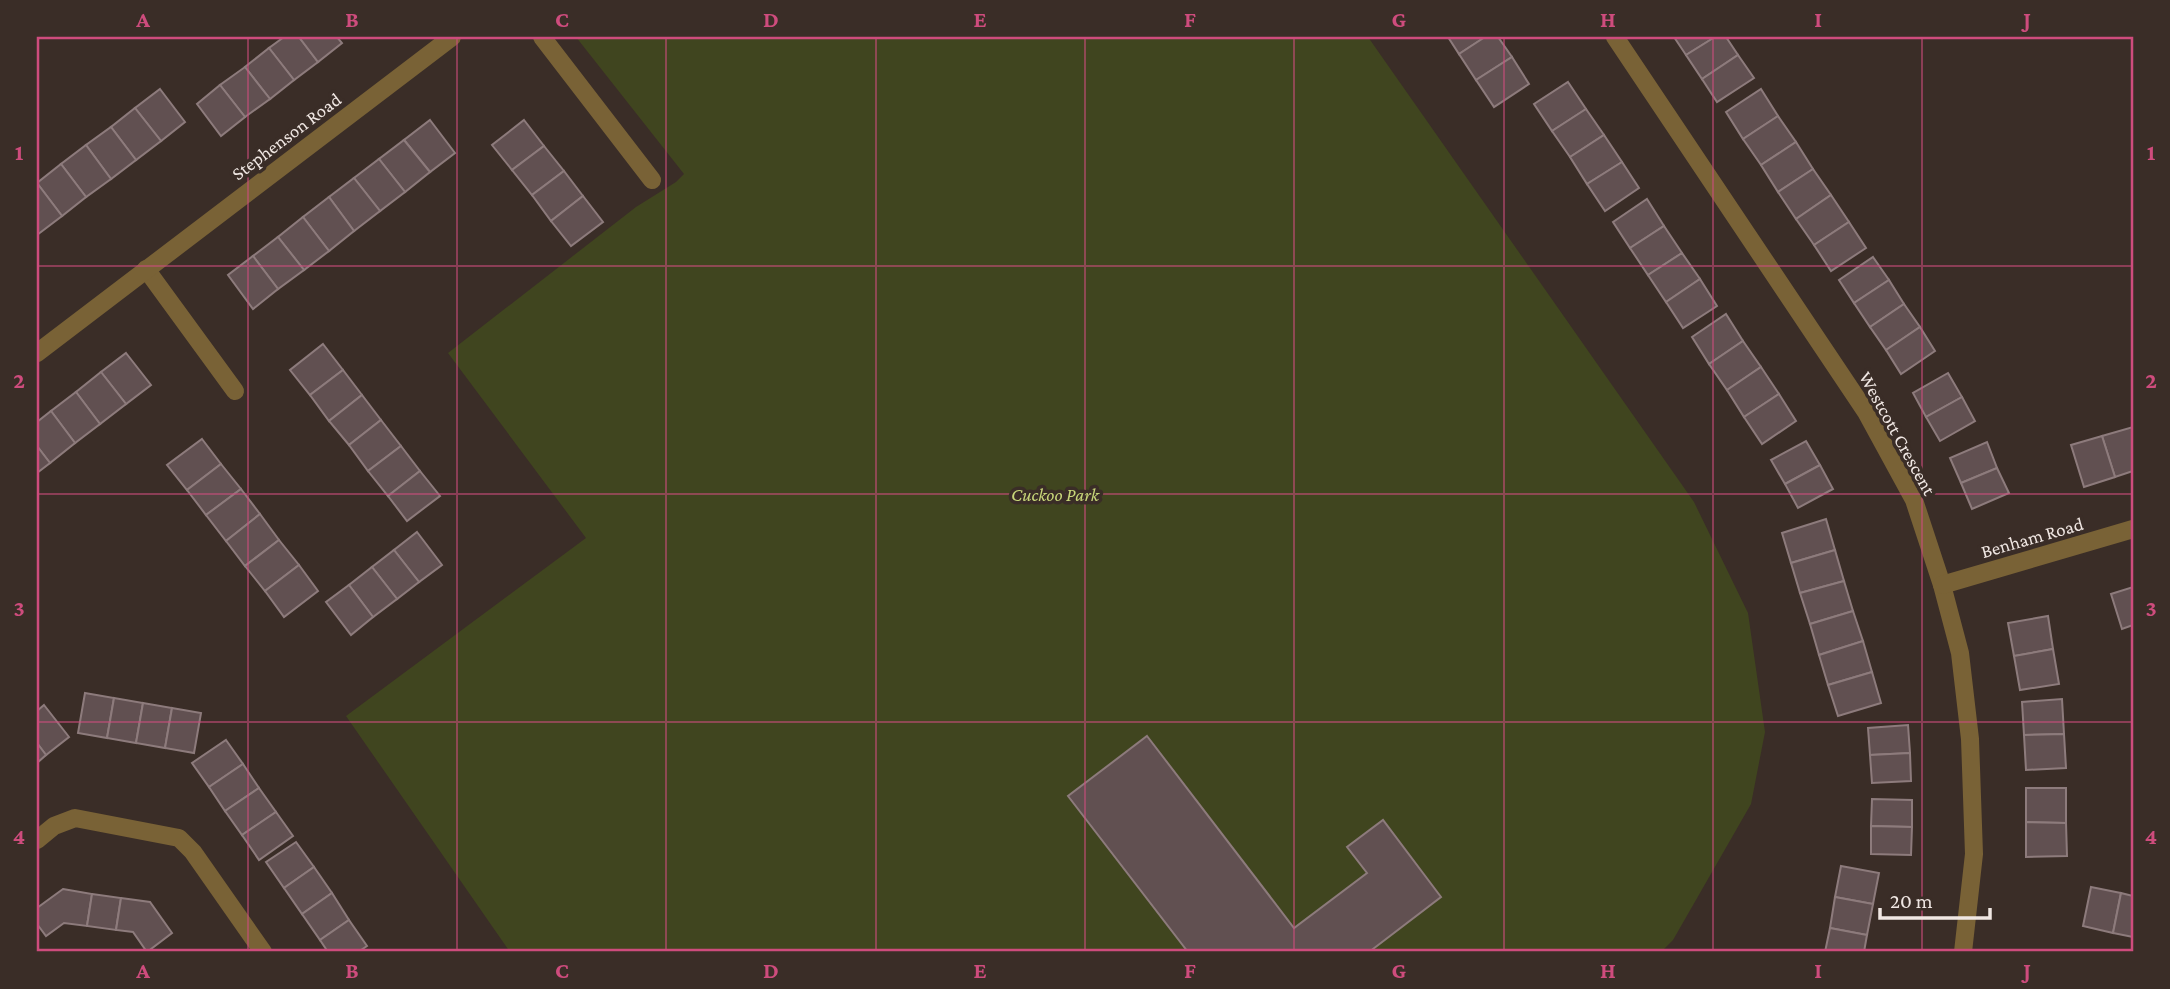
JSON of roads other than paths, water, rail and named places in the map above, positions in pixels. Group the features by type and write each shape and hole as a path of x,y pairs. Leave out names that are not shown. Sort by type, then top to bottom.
{"street":[{"name":"Stephenson Road","path":"37,353 452,37"},
{"path":"542,37 652,180"},
{"name":"Westcott Crescent","path":"1615,37 1866,412 1914,500 1942,585 1960,653 1970,739 1974,853 1963,952"},
{"path":"146,269 235,391"},
{"name":"Benham Road","path":"1942,585 2133,529"},
{"path":"37,840 54,826 75,818 179,838 193,852 263,952"}],"park label":[{"name":"Cuckoo Park","path":"1055,494"}]}
